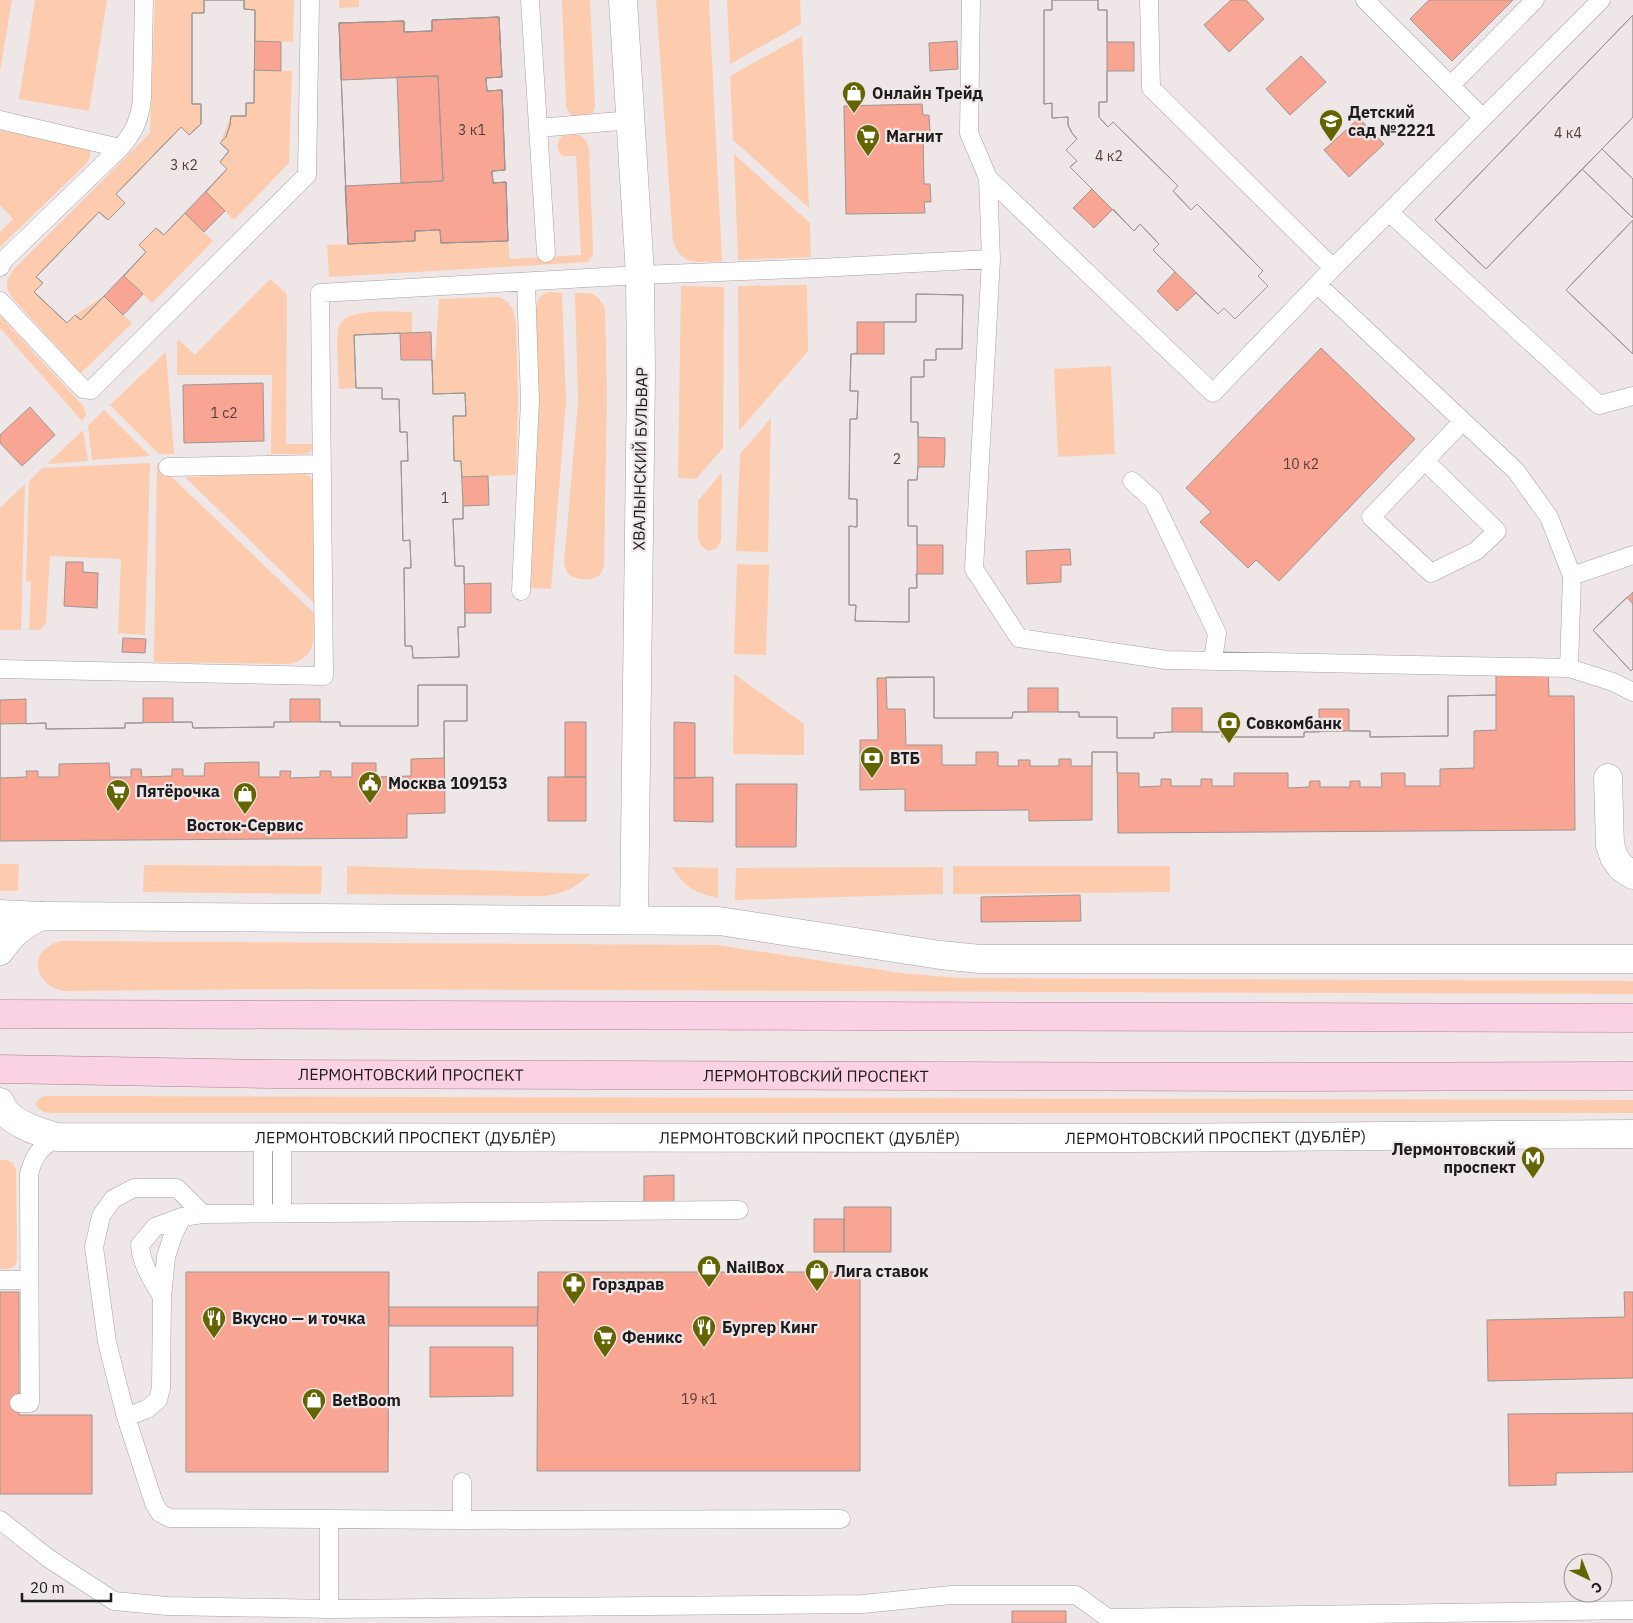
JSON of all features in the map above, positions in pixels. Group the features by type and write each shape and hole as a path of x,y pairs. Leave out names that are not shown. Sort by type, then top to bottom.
{"main road":[{"path":"0,1014 1633,1018"},
{"name":"ЛЕРМОНТОВСКИЙ ПРОСПЕКТ","path":"0,1069 290,1074 1272,1077 1633,1076"}],"street":[{"name":"ХВАЛЫНСКИЙ БУЛЬВАР","path":"623,0 640,275 641,375 634,919"},
{"path":"1608,778 1610,845 1614,857 1621,867 1633,875"},
{"path":"0,914 42,916 720,921 940,955 980,959 1633,959"},
{"path":"0,951 7,940 18,929 31,920 42,916"},
{"name":"ЛЕРМОНТОВСКИЙ ПРОСПЕКТ (ДУБЛЁР)","path":"0,1102 19,1123 36,1132 57,1138 1123,1138 1633,1134"}],"lane":[{"path":"0,267 4,260 130,137 140,114 144,0"},
{"path":"0,301 83,389 92,390 307,175 310,0"},
{"path":"530,0 546,253"},
{"path":"971,0 969,133 988,178 991,259 974,569 1018,638 1166,660 1569,668 1614,682 1633,692"},
{"path":"1149,0 1151,88 1333,268"},
{"path":"1365,0 1484,118"},
{"path":"1451,85 1535,0"},
{"path":"988,178 1213,394 1333,268 1601,0"},
{"path":"0,120 120,148"},
{"path":"538,128 631,120"},
{"path":"1389,212 1599,404 1633,396"},
{"path":"0,669 324,676 320,293 640,275 991,259"},
{"path":"521,591 530,401 526,282"},
{"path":"1318,285 1516,471 1548,517 1572,576 1569,668"},
{"path":"1425,461 1497,531 1476,551 1431,574 1370,517 1463,421"},
{"path":"168,467 322,464"},
{"path":"1132,481 1153,500 1217,633 1213,660"},
{"path":"1572,576 1633,555"},
{"path":"19,1403 30,1403 29,1174 32,1161 40,1150 57,1138"},
{"path":"272,1138 282,1213"},
{"path":"263,1213 272,1138"},
{"path":"203,1214 176,1188 134,1188 113,1199 101,1216 94,1246 106,1342 126,1417 154,1503 160,1513 170,1518 462,1520 841,1519"},
{"path":"162,1297 151,1278 140,1252 140,1245 155,1227 182,1217 203,1214 263,1213 740,1210"},
{"path":"126,1417 147,1409 158,1400 161,1388 162,1297 166,1257 182,1217"},
{"path":"0,1280 29,1280"},
{"path":"462,1482 462,1520"},
{"path":"329,1519 329,1609"},
{"path":"0,1520 48,1558 114,1600 167,1606 329,1609 863,1604 951,1594 1076,1595 1108,1618 1633,1610"}],"shaded area":[{"path":"0,0 12,0 0,71"},
{"path":"35,0 107,0 89,111 19,99"},
{"path":"155,0 204,0 204,13 192,13 192,103 201,104 201,124 189,135 181,128 116,194 125,203 108,220 99,212 36,277 43,283 35,292 67,323 75,315 104,296 132,323 81,373 16,302 8,290 7,282 14,269 150,133"},
{"path":"244,0 294,0 293,42 255,41 255,10 244,9"},
{"path":"339,0 359,0 359,7 339,8"},
{"path":"562,0 590,0 595,106 593,113 589,115 573,116 566,107"},
{"path":"656,0 709,0 722,261 699,262 686,259 676,249 673,241"},
{"path":"727,0 800,0 801,24 730,64"},
{"path":"802,36 809,208 733,140 730,76"},
{"path":"254,70 292,71 289,163 234,220 206,192 227,169 220,162 229,151 220,143 231,116 246,116 246,103 254,103"},
{"path":"0,126 90,149 90,157 86,164 0,247 0,232 13,219 0,205"},
{"path":"574,134 584,138 589,148 593,254 588,262 329,277 327,245 415,241 415,231 440,230 441,243 508,241 510,259 581,255 576,156 562,156 558,146 562,136"},
{"path":"734,154 810,223 811,257 738,260"},
{"path":"185,213 213,241 152,303 124,276 146,253 139,245 156,228 164,235"},
{"path":"270,279 287,294 286,444 313,444 311,452 304,454 271,454 272,375 177,375 177,342 179,340 195,355"},
{"path":"807,285 808,351 739,431 738,286"},
{"path":"681,286 724,287 723,448 696,479 678,478"},
{"path":"550,292 562,293 566,402 551,589 531,588 538,401 536,308 540,297"},
{"path":"575,293 597,296 605,309 607,393 604,566 601,574 594,578 585,579 576,578 569,574 564,563 578,402"},
{"path":"499,297 508,302 513,310 516,324 518,401 516,475 462,477 461,461 454,461 453,416 466,416 465,394 433,394 432,360 435,359 439,299"},
{"path":"383,311 412,312 412,333 354,335 356,388 339,389 337,339 339,326 343,320 360,313"},
{"path":"0,316 84,407 86,415 82,421 0,328"},
{"path":"166,352 174,454 159,454 110,405"},
{"path":"1111,366 1115,454 1058,457 1054,369"},
{"path":"104,410 150,456 92,460 88,426"},
{"path":"771,418 768,552 736,551 740,454"},
{"path":"83,430 88,461 47,464"},
{"path":"150,463 145,635 118,633 121,559 50,556 46,623 40,630 29,630 31,582 26,581 29,481 42,468"},
{"path":"157,463 314,613 314,639 305,657 288,664 154,662"},
{"path":"722,472 721,541 717,548 709,551 701,546 698,537 698,501"},
{"path":"303,473 310,476 313,484 314,603 185,477"},
{"path":"25,484 21,630 0,630 0,508"},
{"path":"737,564 769,565 766,655 734,654"},
{"path":"734,674 804,724 804,755 733,754"},
{"path":"0,864 19,864 18,891 0,891"},
{"path":"144,865 322,866 321,894 143,892"},
{"path":"347,866 590,874 569,889 544,896 347,894"},
{"path":"953,866 1170,866 1170,892 953,894"},
{"path":"672,867 718,868 718,898 691,888 681,880"},
{"path":"943,867 943,894 735,900 736,868"},
{"path":"61,941 717,945 901,973 958,978 1633,981 1633,994 298,989 62,991 44,981 38,966 39,958 43,951"},
{"path":"45,1096 1633,1100 1633,1113 50,1113 41,1111 36,1103"},
{"path":"0,1160 13,1163 16,1170 17,1259 15,1266 8,1269 0,1269"}],"building":[{"path":"204,0 244,0 244,9 255,10 254,103 246,103 246,116 231,116 226,137 220,143 229,151 220,162 227,169 164,235 156,228 139,245 146,252 81,320 75,315 67,323 34,292 43,283 36,277 99,212 108,220 125,203 116,194 181,127 189,135 201,124 201,104 192,104 192,13 204,13"},
{"path":"204,0 244,0 244,9 255,10 255,41 281,42 281,71 254,70 254,103 246,103 246,116 231,116 226,137 220,143 229,151 220,162 227,169 206,192 225,211 204,232 185,213 164,235 156,228 139,245 146,252 124,276 143,294 123,315 104,296 81,320 75,315 67,323 34,292 43,283 36,277 99,212 108,220 125,203 116,194 181,127 189,135 201,124 201,104 192,104 192,13 204,13"},
{"path":"1052,0 1098,0 1098,10 1107,10 1107,42 1134,42 1134,71 1107,71 1107,102 1099,102 1099,117 1108,127 1113,122 1178,186 1173,191 1191,210 1197,204 1263,271 1258,276 1268,286 1235,319 1224,308 1218,314 1196,293 1177,311 1157,291 1175,272 1153,250 1159,244 1140,224 1134,231 1113,209 1094,228 1073,208 1092,189 1070,167 1077,161 1066,150 1077,139 1068,125 1068,117 1052,118 1052,103 1044,104 1044,10 1052,10"},
{"path":"1052,0 1098,0 1098,10 1107,10 1107,102 1099,102 1099,117 1108,127 1113,122 1178,186 1173,191 1191,210 1197,204 1263,271 1258,276 1268,286 1235,319 1224,308 1218,314 1153,250 1159,244 1140,224 1134,231 1070,167 1077,161 1066,150 1077,139 1068,125 1068,117 1052,118 1052,103 1044,104 1044,10 1052,10"},
{"path":"1231,0 1246,0 1264,19 1229,52 1204,25"},
{"name":"Детский сад №2221","path":"1429,0 1513,0 1452,61 1410,19"},
{"path":"1633,15 1633,117 1486,269 1435,220"},
{"path":"1633,15 1633,117 1602,149 1633,179 1633,218 1582,169 1486,269 1435,220"},
{"path":"499,17 502,77 486,78 487,91 502,90 505,170 492,171 493,183 506,182 508,241 441,243 440,230 415,231 415,241 348,244 345,186 443,181 438,76 341,80 339,23 404,21 404,32 432,31 432,20"},
{"path":"499,17 502,77 486,78 487,91 502,90 505,170 492,171 493,183 506,182 508,241 441,243 440,230 415,231 415,241 348,244 339,23 404,21 404,32 432,31 432,20","holes":["438,76 443,181 401,183 397,77"]},
{"path":"499,17 502,77 486,78 487,91 502,90 505,170 492,171 493,183 506,182 508,241 441,243 440,230 415,231 415,241 348,244 339,23 404,21 404,32 432,31 432,20"},
{"path":"957,41 958,69 930,71 929,43"},
{"path":"1301,56 1326,82 1290,115 1266,89"},
{"path":"922,104 923,115 929,115 930,132 923,132 924,184 930,184 931,202 924,202 925,213 846,214 844,106"},
{"path":"1359,118 1384,144 1349,177 1324,150"},
{"path":"1602,149 1633,179 1633,218 1582,169"},
{"path":"1633,220 1633,354 1566,290"},
{"path":"1633,220 1633,354 1566,290"},
{"path":"916,294 963,295 962,349 936,349 936,360 924,360 924,377 911,377 911,422 918,422 918,467 917,480 908,480 908,526 917,526 917,588 909,588 909,622 855,621 856,605 849,605 849,526 857,527 857,499 849,499 850,419 857,419 858,391 850,391 851,354 884,354 884,322 916,322"},
{"path":"916,294 963,295 962,349 936,349 936,360 924,360 924,377 911,377 911,422 918,422 918,437 945,438 945,452 944,467 918,467 917,480 908,480 908,526 917,526 917,545 943,545 943,574 916,574 917,588 909,588 909,622 855,621 856,605 849,605 849,526 857,527 857,499 849,499 850,419 857,419 858,391 850,391 851,354 857,353 857,322 916,322"},
{"path":"431,332 433,394 465,393 466,416 453,416 454,461 461,461 462,477 488,476 489,505 463,506 463,519 453,519 455,566 464,566 464,584 491,583 491,613 465,613 465,627 458,627 459,657 413,658 412,646 405,646 404,568 411,568 410,540 403,541 401,461 408,461 407,432 400,432 399,399 382,399 382,388 356,388 354,335"},
{"path":"400,333 401,360 432,360 433,394 465,393 466,416 453,416 454,461 461,461 463,506 463,519 453,519 455,566 464,566 465,627 458,627 459,657 413,658 412,646 405,646 404,568 411,568 410,540 403,541 401,461 408,461 407,432 400,432 399,399 382,399 382,388 356,388 354,335"},
{"path":"1321,348 1415,439 1279,581 1256,560 1248,568 1200,522 1211,512 1186,488"},
{"path":"263,383 264,441 184,443 183,385"},
{"path":"30,407 55,435 22,466 0,443 0,435"},
{"path":"1070,549 1071,565 1061,565 1061,582 1027,584 1026,551"},
{"path":"66,562 83,562 83,572 98,573 97,608 64,606"},
{"path":"1633,592 1633,669 1631,671 1593,630"},
{"path":"1627,597 1633,604 1633,669 1631,671 1593,630"},
{"path":"123,638 146,639 145,653 122,652"},
{"path":"1496,662 1548,662 1549,696 1574,696 1575,830 1118,833 1117,752 1092,752 1092,820 1029,821 1029,810 905,811 905,789 860,790 860,740 878,740 877,678 934,677 934,718 1012,718 1013,712 1028,712 1028,688 1058,688 1058,712 1079,712 1079,717 1117,717 1117,738 1154,738 1154,733 1172,732 1172,708 1202,708 1202,732 1222,732 1222,737 1304,737 1304,732 1319,732 1319,709 1349,709 1349,731 1370,731 1370,737 1448,736 1448,696 1496,695"},
{"path":"886,677 934,677 934,718 1012,718 1013,712 1079,712 1079,717 1117,717 1117,738 1154,738 1154,733 1172,732 1222,732 1222,737 1304,737 1304,732 1349,731 1370,731 1370,737 1448,736 1448,696 1496,695 1496,730 1474,731 1474,768 1440,769 1440,786 1405,786 1405,773 1381,773 1382,787 1360,787 1360,781 1350,781 1350,787 1320,787 1320,781 1310,781 1309,787 1288,788 1288,773 1234,773 1234,786 1212,786 1212,779 1201,779 1201,786 1171,786 1171,779 1161,779 1161,786 1139,787 1139,773 1117,773 1117,752 1092,752 1092,766 1071,766 1071,759 1059,759 1059,766 1030,766 1030,760 1018,760 1019,766 998,766 998,752 976,752 976,765 942,765 942,745 906,745 905,709 887,709"},
{"path":"418,685 467,685 467,721 444,721 444,758 411,759 411,776 376,777 376,763 352,763 352,777 331,777 331,771 320,771 320,777 290,778 291,771 280,771 280,777 259,777 259,762 205,763 204,776 183,776 183,769 172,769 172,776 142,777 141,769 131,769 131,777 110,777 109,763 59,764 59,777 38,777 38,771 26,771 27,777 0,778 0,724 46,723 46,729 125,728 125,723 192,722 193,728 274,727 274,722 340,722 340,726 418,726"},
{"path":"418,685 467,685 467,721 444,721 445,813 407,814 407,838 0,841 0,700 26,699 26,724 46,723 46,729 125,728 125,723 143,723 143,698 173,698 173,722 192,722 193,728 274,727 274,722 290,722 290,699 320,699 320,722 340,722 340,726 418,726"},
{"path":"565,722 586,722 586,777 565,777"},
{"path":"674,722 695,723 695,778 674,778"},
{"path":"548,777 586,777 586,821 548,821"},
{"path":"713,777 713,822 674,821 674,778"},
{"path":"736,784 797,784 796,847 736,847"},
{"path":"1080,895 1081,921 981,922 981,897"},
{"path":"674,1175 674,1208 644,1209 644,1176"},
{"path":"844,1207 891,1207 891,1252 844,1252"},
{"path":"814,1219 844,1219 844,1252 814,1252"},
{"path":"186,1272 389,1272 388,1472 186,1472"},
{"path":"538,1272 860,1272 860,1471 537,1471"},
{"path":"0,1292 19,1292 19,1415 92,1415 92,1494 0,1494"},
{"path":"1624,1292 1633,1292 1633,1378 1488,1381 1487,1320 1625,1317"},
{"path":"389,1307 538,1307 537,1326 389,1326"},
{"path":"430,1347 513,1347 513,1396 430,1397"},
{"path":"1633,1413 1633,1472 1556,1473 1556,1485 1509,1486 1508,1414"},
{"path":"1012,1611 1066,1611 1066,1623 1012,1623"}],"place":[{"name":"Онлайн Трейд","path":"854,114"},
{"name":"Детский сад №2221","path":"1331,142"},
{"name":"Магнит","path":"868,157"},
{"name":"Совкомбанк","path":"1229,744"},
{"name":"ВТБ","path":"872,779"},
{"name":"Москва 109153","path":"370,804"},
{"name":"Пятёрочка","path":"118,812"},
{"name":"Восток-Сервис","path":"245,815"},
{"name":"Лермонтовский проспект","path":"1533,1179"},
{"name":"NailBox","path":"709,1288"},
{"name":"Лига ставок","path":"817,1292"},
{"name":"Горздрав","path":"574,1305"},
{"name":"Вкусно — и точка","path":"214,1339"},
{"name":"Бургер Кинг","path":"704,1348"},
{"name":"Феникс","path":"605,1358"},
{"name":"BetBoom","path":"314,1421"}]}
